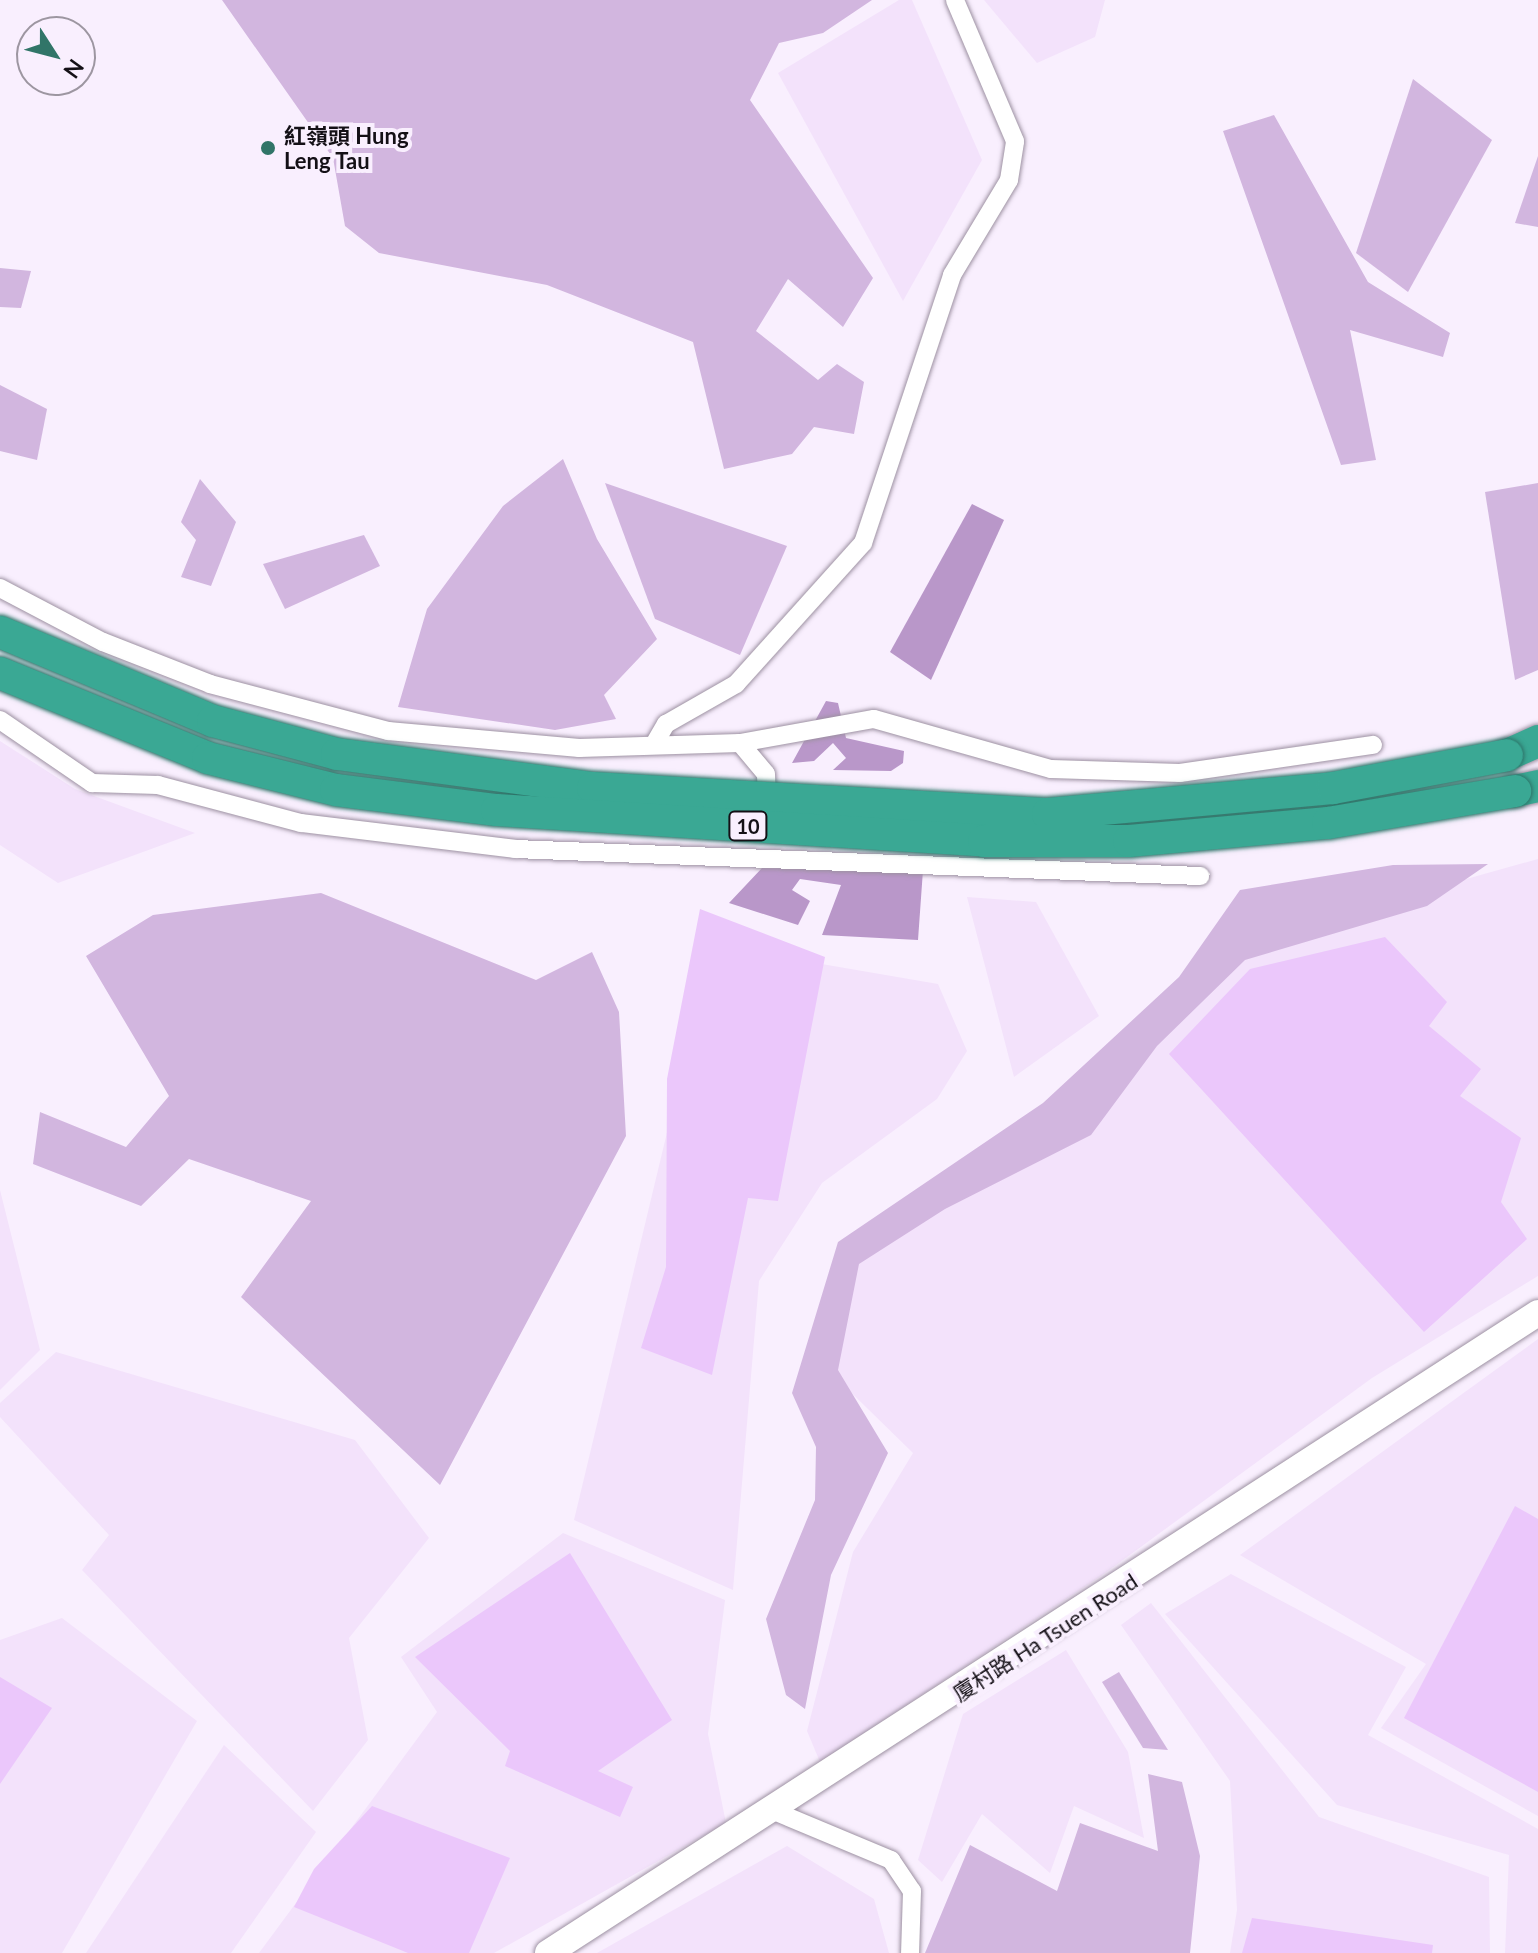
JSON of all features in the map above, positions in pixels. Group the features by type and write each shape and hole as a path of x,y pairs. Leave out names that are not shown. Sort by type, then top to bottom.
{"highway":[{"name":"10","path":"0,632 169,705 337,754 593,788 1048,814 1333,788 1522,752"},
{"name":"10","path":"0,673 208,758 336,790 497,810 958,839 1129,841 1328,823 1530,788"},
{"path":"1522,752 1538,741"}],"street":[{"path":"656,741 666,724 736,684 863,543 952,275 1009,180 1015,141 955,0"},
{"path":"0,588 103,642 210,684 388,731 579,748 656,741 740,743 874,719 1051,769 1180,773 1373,745"},
{"path":"0,720 92,783 158,785 301,823 515,849 755,855 1200,876"},
{"path":"740,743 766,774 767,820 755,855"},
{"name":"廈村路 Ha Tsuen Road","path":"548,1953 774,1811 1538,1313"},
{"path":"774,1811 891,1860 912,1891 910,1953"}],"shaded area":[{"path":"222,0 872,0 823,33 779,43 750,100 873,278 843,327 788,279 756,331 818,380 837,364 864,382 854,434 814,427 792,454 724,469 693,342 547,285 379,253 345,226 333,158"},
{"path":"899,0 912,0 982,160 903,301 778,73"},
{"path":"984,0 1105,0 1095,37 1037,63"},
{"path":"1413,79 1492,140 1408,292 1356,253"},
{"path":"1274,115 1368,282 1450,333 1443,357 1350,330 1376,460 1341,465 1223,131"},
{"path":"1538,156 1538,227 1515,223"},
{"path":"0,268 31,271 21,308 0,307"},
{"path":"0,385 47,409 37,460 0,451"},
{"path":"563,459 597,539 657,639 604,695 616,719 555,730 398,707 427,609 503,506"},
{"path":"200,479 236,522 211,586 181,577 196,540 181,522"},
{"path":"605,483 787,546 740,655 655,619"},
{"path":"1538,483 1538,670 1515,680 1485,492"},
{"path":"972,504 1004,520 931,680 890,652"},
{"path":"364,535 380,566 285,609 263,564"},
{"path":"826,701 838,703 846,738 904,751 903,763 891,771 833,770 846,758 833,743 814,761 792,763"},
{"path":"0,741 75,789 195,833 58,883 0,845"},
{"path":"1538,859 1538,1276 1372,1378 1101,1576 820,1762 807,1731 853,1552 913,1453 823,1365 859,1243 1031,1123 1249,940"},
{"path":"1488,864 1427,906 1245,960 1157,1046 1091,1135 945,1209 859,1264 838,1370 888,1453 831,1575 805,1709 786,1695 766,1619 815,1500 816,1447 792,1393 838,1242 1043,1103 1179,977 1240,890 1393,865"},
{"path":"762,868 923,870 918,940 822,935 841,885 800,879 792,890 810,901 798,925 729,903"},
{"path":"321,893 536,980 592,952 619,1012 626,1136 440,1485 241,1297 311,1201 189,1159 141,1206 33,1164 40,1112 126,1147 169,1096 86,956 153,915"},
{"path":"967,897 1036,902 1099,1016 1014,1077"},
{"path":"712,945 938,984 967,1051 937,1099 822,1183 759,1281 733,1590 574,1520"},
{"path":"0,1190 40,1350 0,1390"},
{"path":"1538,1339 1538,1816 1381,1728 1426,1664 1240,1555"},
{"path":"56,1352 355,1440 429,1538 349,1638 368,1740 313,1811 82,1570 109,1535 0,1417 0,1403"},
{"path":"563,1533 725,1600 708,1734 726,1823 494,1953 259,1953 437,1712 401,1657"},
{"path":"1231,1574 1406,1667 1368,1735 1538,1829 1538,1953 1505,1953 1509,1855 1337,1805 1165,1614"},
{"path":"1151,1603 1319,1817 1489,1877 1490,1953 1230,1953 1237,1910 1230,1781 1121,1625"},
{"path":"62,1618 197,1721 62,1953 0,1953 0,1640"},
{"path":"1066,1650 1128,1752 1144,1838 1074,1806 1050,1873 982,1814 942,1882 918,1860 963,1714"},
{"path":"1119,1672 1168,1750 1143,1748 1102,1682"},
{"path":"224,1745 316,1832 231,1953 86,1953"},
{"path":"1148,1774 1182,1782 1200,1856 1190,1953 925,1953 970,1845 1057,1891 1080,1823 1158,1851"},
{"path":"787,1846 874,1899 889,1953 597,1953"}],"building":[{"path":"700,909 825,957 778,1201 748,1198 712,1375 641,1348 666,1267 667,1079"},
{"path":"1385,937 1447,1002 1429,1026 1481,1069 1460,1096 1521,1138 1501,1202 1527,1239 1424,1332 1169,1054 1250,969"},
{"path":"1515,1506 1538,1519 1538,1792 1404,1718"},
{"path":"570,1553 672,1720 598,1771 633,1787 620,1817 505,1766 510,1751 415,1657"},
{"path":"0,1677 52,1708 0,1784"},
{"path":"372,1806 510,1858 469,1953 408,1953 294,1907 314,1869"},
{"path":"1252,1918 1433,1945 1432,1953 1242,1953"}],"place":[{"name":"紅嶺頭 Hung Leng Tau","path":"268,148"}]}
